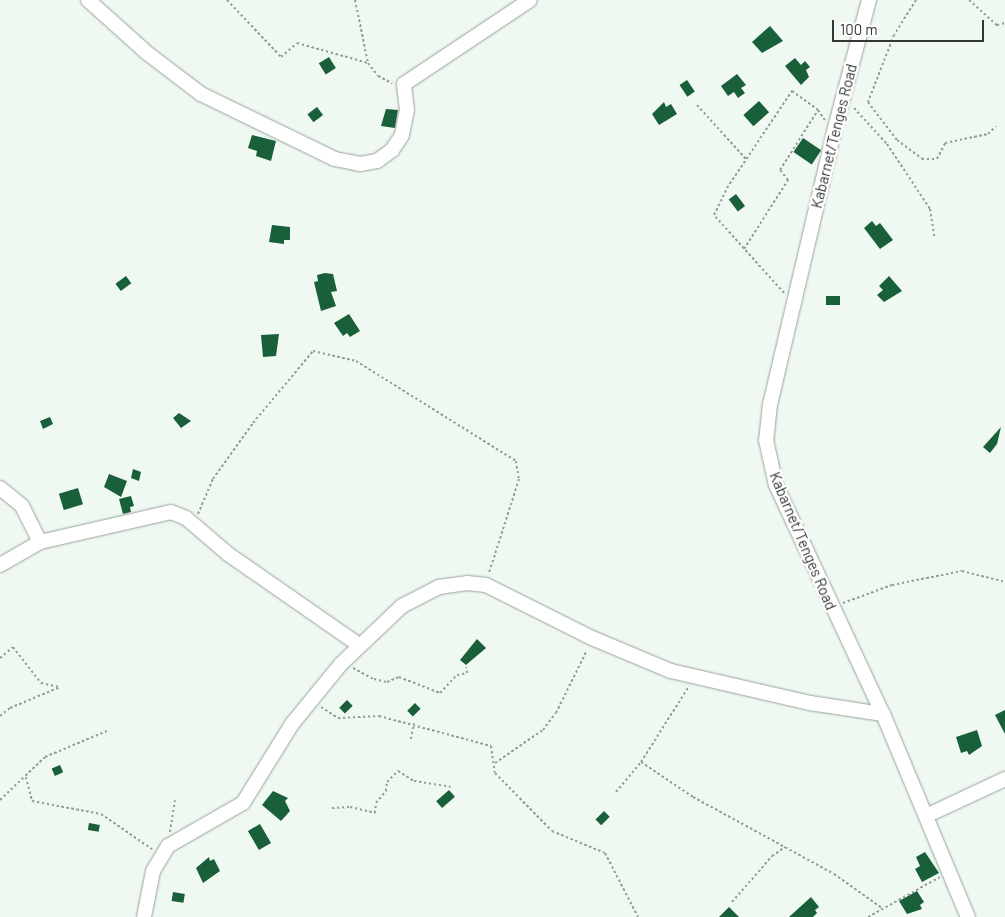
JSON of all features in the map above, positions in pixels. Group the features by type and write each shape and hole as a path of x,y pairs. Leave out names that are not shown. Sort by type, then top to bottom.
{"street":[{"path":"88,0 147,53 202,94 349,164 377,161 392,150 405,124 404,84 530,0"},
{"name":"Kabarnet/Tenges Road","path":"869,0 842,99 770,404 766,440 776,485 883,714 968,917"},
{"path":"0,488 22,506 40,542"},
{"path":"0,565 40,542 162,512 181,515 228,554 359,645"},
{"path":"144,917 153,871 168,846 243,803 309,700 359,645 414,598 454,583 486,585 640,660 696,676 810,702 883,714"},
{"path":"926,816 1005,779"}],"path":[{"path":"227,0 281,57 298,44 368,64"},
{"path":"354,0 368,64 378,76 404,84"},
{"path":"916,0 894,35 868,102 897,140 922,159 937,159 945,143 988,134 996,126"},
{"path":"969,0 997,25 1005,23"},
{"path":"794,306 714,215 746,160 792,91 818,110 834,132"},
{"path":"842,99 864,116 910,178 930,209 935,239"},
{"path":"696,105 746,160"},
{"path":"744,250 788,180 780,170 818,110"},
{"path":"193,524 213,479 253,423 313,351 356,361 516,461 519,479 486,585"},
{"path":"832,607 892,585 962,571 1005,582"},
{"path":"494,763 543,730 556,713 592,638"},
{"path":"0,658 13,647 41,683 60,687 10,708 0,716"},
{"path":"341,664 369,673 374,679 387,682 399,677 440,693 458,675 466,673 466,667"},
{"path":"616,792 641,762 696,676"},
{"path":"309,700 338,718 379,716 414,723 491,746 495,773 552,831 605,853 638,917"},
{"path":"411,739 414,723"},
{"path":"0,800 45,758 107,731"},
{"path":"641,762 693,797 834,874 882,908"},
{"path":"332,808 350,807 375,813 376,803 386,791 387,782 398,771 414,781 451,787"},
{"path":"26,777 32,801 101,814 153,849 168,846 175,800"},
{"path":"732,902 772,856 785,846"},
{"path":"868,917 949,872"}],"building":[{"path":"770,26 783,41 762,53 752,42"},
{"path":"329,57 336,68 326,74 319,63"},
{"path":"795,58 801,65 805,61 810,67 806,70 809,77 801,85 785,66"},
{"path":"737,74 746,85 741,88 745,93 738,98 734,92 728,96 721,86"},
{"path":"687,80 695,92 687,97 680,85"},
{"path":"759,101 769,112 753,126 743,115"},
{"path":"664,102 666,107 671,104 677,114 659,125 652,114"},
{"path":"317,107 323,115 313,122 307,114"},
{"path":"386,109 398,110 395,128 381,126"},
{"path":"252,135 276,141 271,161 256,156 257,151 248,148"},
{"path":"803,138 821,150 812,164 793,152"},
{"path":"736,194 745,206 738,211 729,199"},
{"path":"872,221 876,226 880,223 893,240 880,249 864,228"},
{"path":"272,225 290,227 290,240 284,240 284,244 269,242"},
{"path":"333,274 337,291 331,292 336,306 321,311 314,282 318,281 317,275"},
{"path":"126,276 131,283 121,291 115,284"},
{"path":"889,276 902,291 884,302 877,295 883,290 879,286"},
{"path":"826,296 840,296 840,305 826,305"},
{"path":"349,314 360,331 350,337 347,333 343,336 334,323"},
{"path":"279,334 276,356 263,357 261,335"},
{"path":"179,413 191,421 181,428 173,418"},
{"path":"50,417 53,424 43,429 40,421"},
{"path":"1001,427 997,444 990,453 983,447"},
{"path":"133,469 141,472 139,481 131,478"},
{"path":"109,474 127,481 121,497 104,487"},
{"path":"78,488 83,504 64,510 59,494"},
{"path":"131,496 134,506 130,507 131,512 123,514 119,499"},
{"path":"477,639 486,648 466,665 460,660"},
{"path":"347,700 353,706 345,713 339,708"},
{"path":"415,703 421,709 413,716 407,711"},
{"path":"1005,710 1005,734 995,715"},
{"path":"977,730 982,746 969,755 967,751 961,753 956,737"},
{"path":"60,765 63,772 55,776 52,769"},
{"path":"449,790 455,797 442,808 436,801"},
{"path":"273,791 288,798 285,801 290,811 281,821 262,805"},
{"path":"604,811 610,817 601,825 596,819"},
{"path":"89,823 100,825 99,832 88,830"},
{"path":"260,824 271,843 259,850 248,831"},
{"path":"925,852 939,873 922,882 915,869 920,866 916,857"},
{"path":"209,857 210,861 214,859 220,871 203,883 196,868"},
{"path":"917,891 924,902 920,905 922,909 907,914 899,901"},
{"path":"173,892 185,894 183,903 172,901"},
{"path":"811,897 819,907 815,910 817,913 813,917 789,917"},
{"path":"729,907 739,917 719,917"}]}
